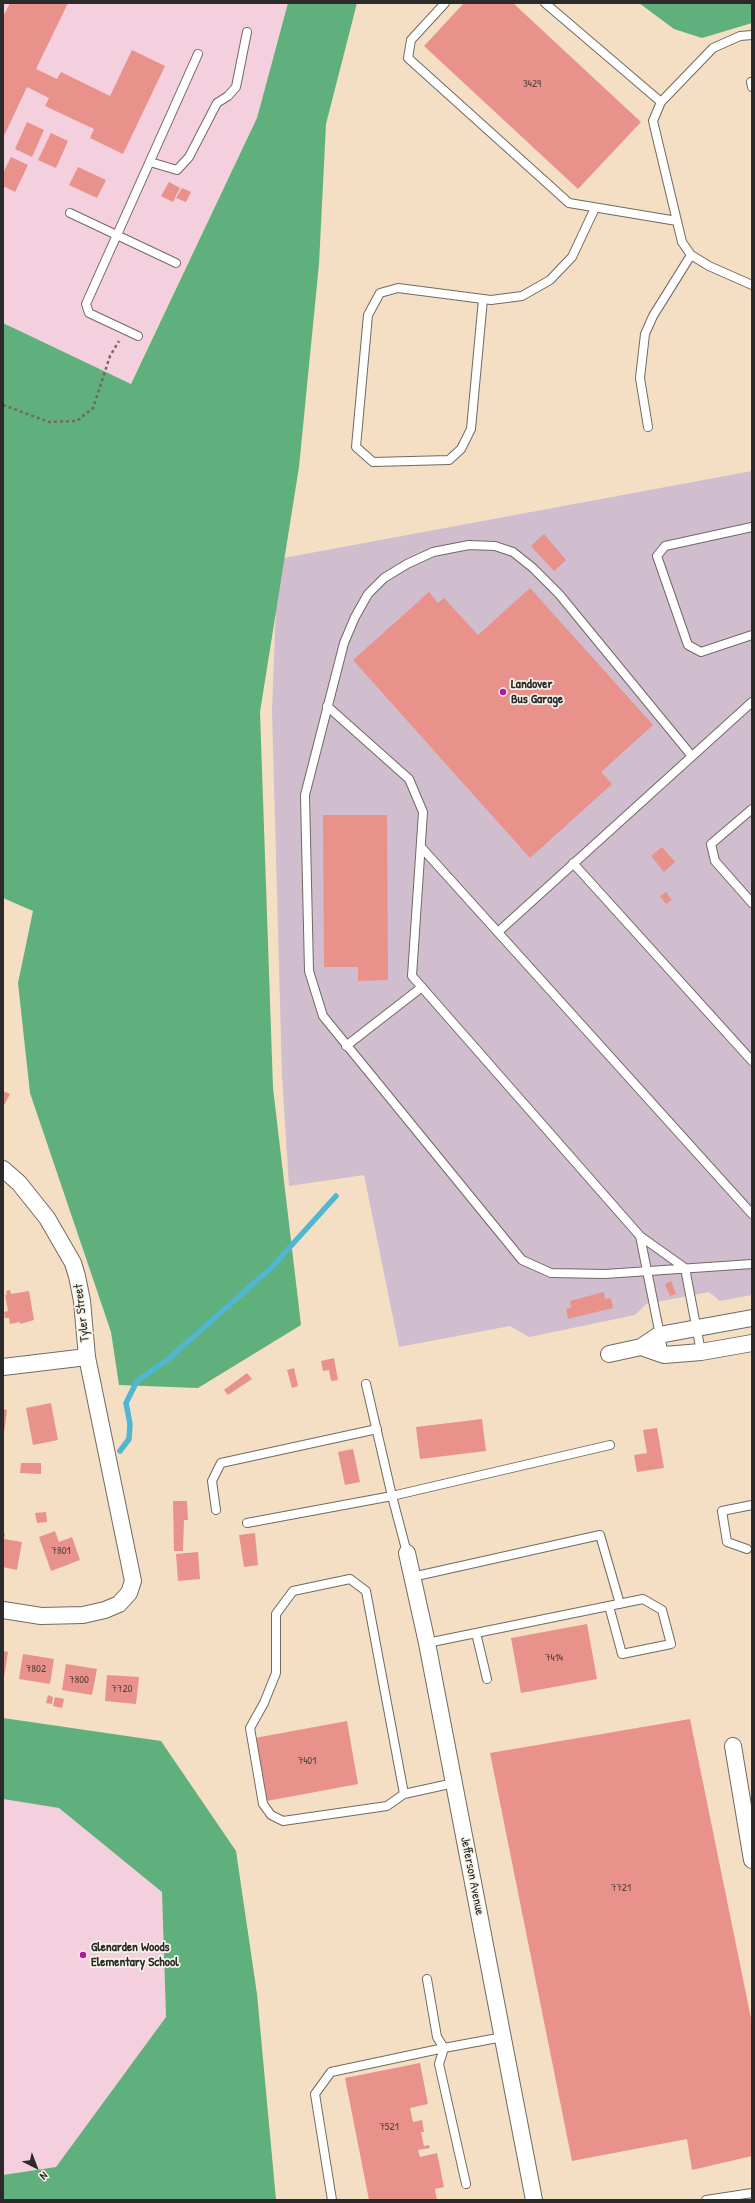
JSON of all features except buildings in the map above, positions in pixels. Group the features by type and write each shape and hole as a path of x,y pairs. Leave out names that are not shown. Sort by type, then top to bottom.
{"street":[{"name":"Tyler Street","path":"3,1169 19,1183 47,1218 73,1263 82,1301 87,1357 133,1581 129,1594 119,1604 105,1610 83,1615 42,1616 3,1610"},
{"path":"610,1354 642,1347 659,1335 752,1318"},
{"path":"642,1347 664,1355 701,1352 752,1343"},
{"path":"3,1367 87,1357"},
{"name":"Jefferson Avenue","path":"407,1553 427,1643 534,2200"},
{"path":"733,1746 752,1860"}],"lane":[{"path":"445,3 411,40 408,58 568,203 677,221"},
{"path":"545,3 661,102"},
{"path":"150,162 177,170 189,158 217,103 228,96 236,87 247,32"},
{"path":"752,35 740,36 713,48 661,102 653,121 682,242 691,255 709,266 752,285"},
{"path":"138,336 89,313 86,304 198,54"},
{"path":"483,299 471,429 461,449 449,460 373,462 356,447 368,315 380,293 398,288 483,299 522,296 550,280 572,257 595,208"},
{"path":"70,213 176,263"},
{"path":"648,426 640,378 645,334 653,316 691,255"},
{"path":"752,527 665,546 657,556 688,645 701,652 752,635"},
{"path":"691,755 559,594 533,568 513,552 495,546 469,545 433,552 407,564 384,578 368,594 355,617 344,643 305,795 309,971 322,1016 522,1260 551,1273 605,1274 752,1264"},
{"path":"498,932 691,755 752,702"},
{"path":"327,706 409,779 423,812 412,976 640,1236 685,1268 701,1352"},
{"path":"752,809 711,844 715,861 752,903"},
{"path":"421,846 752,1214"},
{"path":"573,863 752,1060"},
{"path":"346,1046 422,987"},
{"path":"640,1236 664,1355"},
{"path":"366,1384 407,1553"},
{"path":"216,1510 212,1481 221,1463 376,1429"},
{"path":"247,1523 392,1496 610,1445"},
{"path":"747,1549 727,1542 722,1511 752,1505"},
{"path":"412,1577 600,1535 620,1604"},
{"path":"404,1794 366,1591 350,1579 293,1591 276,1614 276,1673 264,1703 250,1728 263,1804 271,1815 283,1820 387,1806 404,1794 454,1783"},
{"path":"427,1643 643,1599 662,1610 671,1644 622,1654 610,1606"},
{"path":"476,1633 487,1678"},
{"path":"427,1979 437,2038 444,2048"},
{"path":"332,2200 315,2094 330,2072 503,2037"},
{"path":"444,2048 439,2064 466,2184"},
{"path":"706,2200 752,2193"}],"path":[{"path":"3,405 49,422 77,421 93,408 110,356 125,330"}],"shaded area":[{"path":"3,3 288,3 257,118 130,384 3,323"},
{"path":"752,471 752,1295 720,1301 709,1292 646,1304 635,1315 529,1337 510,1326 399,1347 364,1175 289,1186 282,1076 272,710 278,559"},
{"name":"Glenarden Woods Elementary School","path":"3,1799 59,1808 162,1892 166,2017 56,2167 3,2175"}],"green space":[{"path":"288,3 357,3 326,124 319,264 299,467 260,712 273,1088 301,1325 198,1388 119,1385 111,1332 30,1093 18,983 33,911 3,898 3,323 131,384 257,118"},
{"path":"639,3 752,3 752,23 702,38 674,29"},
{"path":"3,1718 161,1741 236,1851 257,1994 276,2200 3,2200 3,2175 56,2167 166,2017 162,1892 59,1808 3,1799"}],"waterway":[{"path":"120,1451 129,1439 130,1424 126,1403 137,1381 166,1361 271,1268 336,1196"}],"place":[{"name":"Landover Bus Garage","path":"503,692"},
{"name":"Glenarden Woods Elementary School","path":"83,1955"}]}
